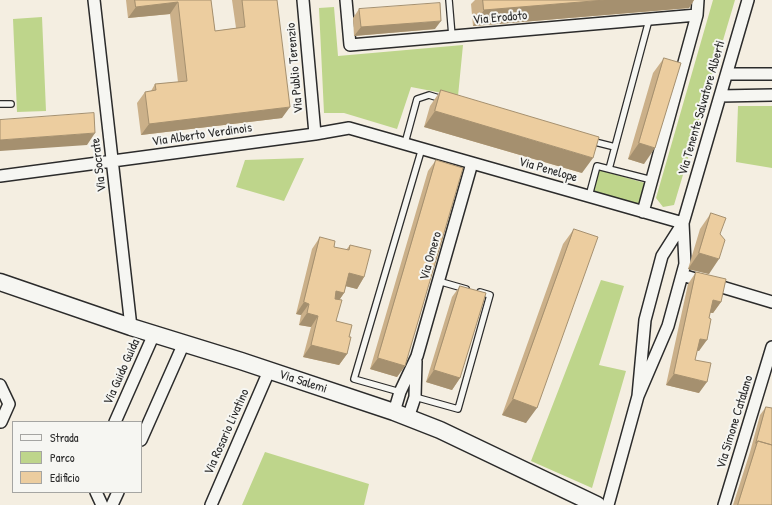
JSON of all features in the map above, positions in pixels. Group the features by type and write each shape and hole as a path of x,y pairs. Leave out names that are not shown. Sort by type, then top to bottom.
{"street":[{"name":"Via Socrate","path":"94,0 131,327"},
{"name":"Via Publio Terenzio","path":"303,0 315,134"},
{"name":"Via Erodoto","path":"346,0 350,45 697,15"},
{"path":"643,212 697,15 698,0"},
{"name":"Via Tenente Salvatore Alberti","path":"638,396 644,320 662,256 683,223 748,0"},
{"path":"727,74 772,74"},
{"path":"720,96 772,95"},
{"name":"Via Alberto Verdinois","path":"0,176 315,134 349,128 405,143"},
{"name":"Via Penelope","path":"405,143 683,223"},
{"name":"Via Omero","path":"417,356 472,163"},
{"name":"Via Tenente Salvatore Alberti","path":"608,505 638,396 668,326 685,264 683,223"},
{"path":"682,275 772,302"},
{"name":"Via Salemi","path":"1,283 401,415 440,430 570,495 597,505"},
{"name":"Via Guido Guida","path":"115,421 154,334"},
{"path":"142,438 184,343"},
{"name":"Via Simone Catalano","path":"724,505 772,347"},
{"path":"401,415 400,392 417,356"},
{"path":"401,415 415,397 417,356"},
{"name":"Via Rosario Livatino","path":"211,505 269,371"},
{"path":"0,385 9,404 1,422"},
{"path":"96,493 102,505"},
{"path":"112,505 118,493"}],"lane":[{"path":"449,0 452,36"},
{"path":"609,169 648,20"},
{"path":"405,143 417,99 429,95 451,101"},
{"path":"0,104 11,104"},
{"path":"585,139 614,147"},
{"path":"400,392 354,379 422,148"},
{"path":"589,196 597,166 652,180"},
{"path":"415,397 458,409 490,295 438,281"}],"green space":[{"path":"713,0 735,0 674,205 663,207 656,198"},
{"path":"334,7 338,56 463,45 458,96 411,87 397,129 344,113 324,113 319,8"},
{"path":"42,17 46,111 17,112 13,19"},
{"path":"738,106 772,106 772,168 736,162"},
{"path":"304,158 284,201 236,187 245,160"},
{"path":"599,170 645,183 638,206 592,193"},
{"path":"601,280 624,286 599,365 626,371 592,488 531,461"},
{"path":"265,452 369,484 364,505 242,505"}],"building":[{"path":"135,0 211,0 215,31 245,27 242,0 277,0 290,107 149,124 145,92 156,90 155,84 187,81 178,2 136,7"},
{"path":"483,0 605,0 484,10"},
{"path":"440,3 441,21 361,27 359,9"},
{"path":"664,58 681,63 655,148 639,143"},
{"path":"441,90 599,137 593,158 435,111"},
{"path":"94,113 95,133 0,140 0,120"},
{"path":"436,160 463,168 405,366 378,358"},
{"path":"711,213 726,218 720,234 725,240 719,259 699,253"},
{"path":"574,229 598,237 537,408 513,399"},
{"path":"320,237 335,241 334,247 349,250 350,245 371,250 364,277 349,273 344,293 336,291 335,299 342,300 336,321 352,325 347,354 311,345 318,316 307,313 309,304 304,302"},
{"path":"696,272 726,279 721,302 713,300 709,318 711,319 707,340 700,339 695,360 711,363 707,382 674,374"},
{"path":"460,286 486,293 460,378 434,370"},
{"path":"766,407 772,408 772,445 758,441 756,443"},
{"path":"758,441 772,445 772,505 738,505"}]}
